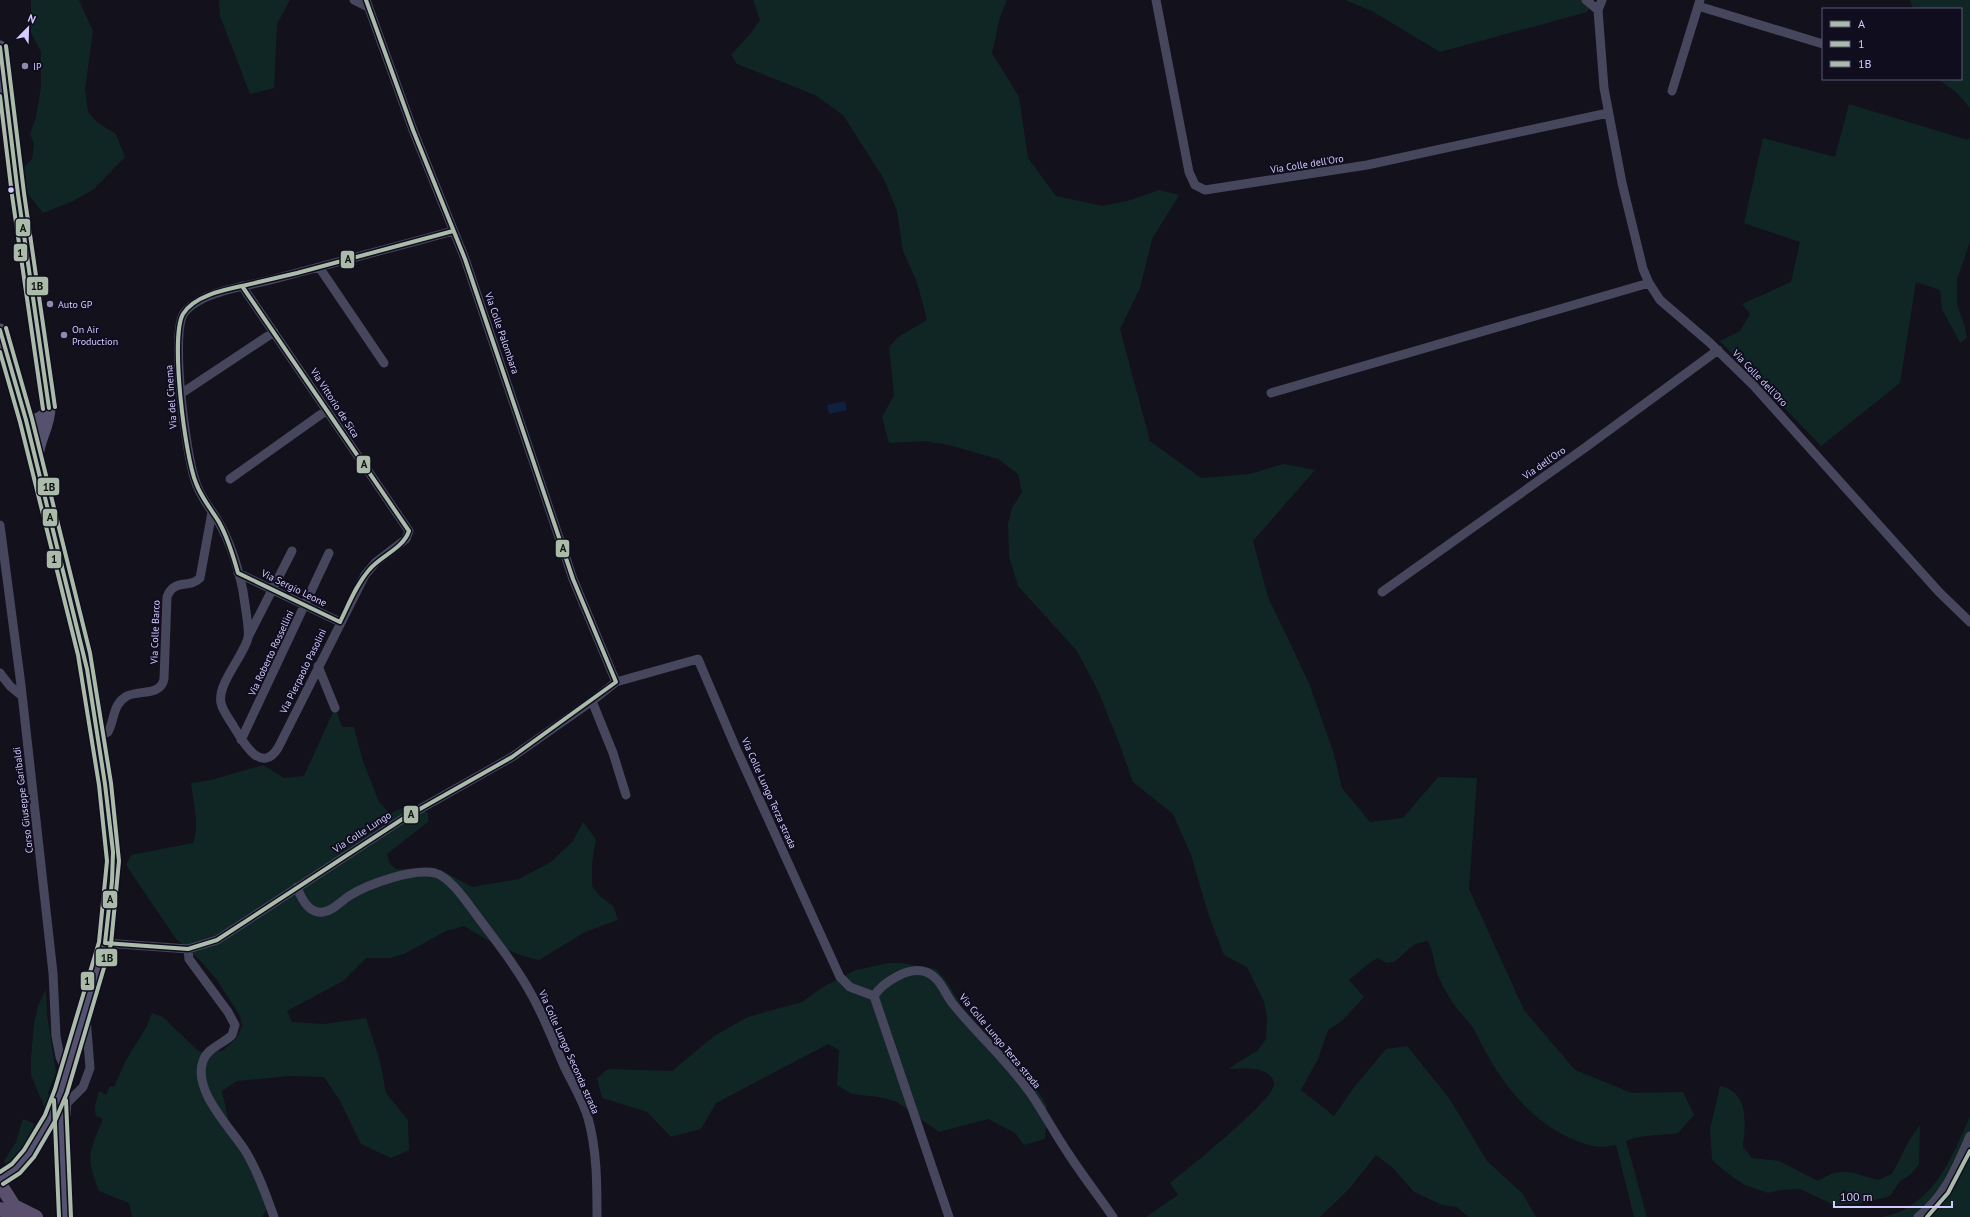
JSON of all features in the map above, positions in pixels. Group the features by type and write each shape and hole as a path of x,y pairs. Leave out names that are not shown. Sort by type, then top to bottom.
{"main road":[{"path":"0,47 18,194 49,408 48,420 38,446 36,462"},
{"path":"0,330 30,423 36,462 84,654 106,790 113,861 105,943 88,999 82,1031 61,1091 46,1126 20,1165 0,1179"},
{"path":"30,423 44,417 49,408"},
{"path":"30,423 43,424 44,433"},
{"path":"61,1091 60,1130 65,1217"},
{"path":"0,1184 14,1206 36,1217"},
{"path":"0,1209 20,1217"}],"street":[{"name":"Via Colle Palombara","path":"354,0 367,4 413,130 454,231 516,408 573,579 616,682"},
{"name":"Via Colle dell'Oro","path":"1156,0 1189,172 1195,185 1205,190 1367,165 1608,113"},
{"path":"1586,0 1598,10"},
{"name":"Via Colle dell'Oro","path":"1602,0 1598,10 1604,88 1608,113 1622,183 1643,270 1648,283 1660,300 1718,350 1754,386 1939,592 1970,622"},
{"path":"1672,91 1699,3 1822,44"},
{"name":"Via del Cinema","path":"248,637 243,593 228,540 199,492 193,474 186,441 178,336 183,315 191,306 206,297 242,286 454,231"},
{"path":"319,267 384,363"},
{"path":"1271,393 1648,283"},
{"name":"Via Vittorio de Sica","path":"242,286 327,410 353,452 409,532"},
{"path":"182,393 274,332"},
{"name":"Via dell'Oro","path":"1382,592 1586,447 1718,350"},
{"path":"230,479 327,410"},
{"name":"Via Colle Barco","path":"97,736 108,732 114,711 122,700 129,695 155,690 162,686 164,679 167,597 175,586 194,582 200,578 212,512"},
{"name":"Corso Giuseppe Garibaldi","path":"0,525 22,696 53,973 56,1036 60,1057 67,1073"},
{"name":"Via Pierpaolo Pasolini","path":"241,740 247,749 258,756 265,758 273,754 278,748 360,584 370,569 406,539 409,532"},
{"path":"241,740 224,710 221,699 224,687 292,551"},
{"name":"Via Roberto Rossellini","path":"241,740 329,553"},
{"name":"Via Sergio Leone","path":"238,573 340,622"},
{"name":"Via Colle Lungo Terza strada","path":"616,682 698,659 735,746 840,977 850,986 874,996 884,984 904,974 926,972 934,977 954,1005 1004,1060 1030,1094 1068,1153 1113,1217"},
{"path":"318,666 335,708"},
{"path":"0,673 7,683 22,696"},
{"name":"Via Colle Lungo","path":"105,943 188,949 216,940 404,818 512,757 592,701 616,682"},
{"path":"592,701 626,795"},
{"name":"Via Colle Lungo Seconda strada","path":"297,887 308,906 314,910 322,912 330,910 360,890 396,877 428,872 438,874 447,880 462,897 518,971 545,1020 581,1100 588,1117 594,1148 598,1217"},
{"path":"188,949 189,960 228,1012 235,1025 232,1035 212,1049 203,1060 201,1070 206,1091 226,1127 246,1151 259,1178 274,1217"},
{"path":"874,996 949,1217"},
{"path":"62,1170 66,1150 66,1105 83,1087 90,1068 82,1031"},
{"path":"46,1126 54,1121 58,1124 60,1130"},
{"path":"1918,1217 1939,1197 1956,1169 1970,1136"}],"green space":[{"path":"31,0 79,0 93,31 85,89 88,112 98,123 116,134 125,157 94,189 73,201 43,213 27,193 26,178 23,168 32,159 34,144 30,134 36,117 41,87 41,52 31,33"},
{"path":"219,0 290,0 277,24 274,88 250,94 220,16"},
{"path":"753,0 1007,0 1000,17 992,53 1019,97 1028,158 1056,196 1103,206 1131,200 1159,190 1179,195 1152,239 1140,288 1120,329 1150,441 1201,478 1250,474 1283,464 1315,470 1253,541 1268,597 1309,683 1334,754 1342,788 1370,822 1403,818 1438,777 1477,778 1469,889 1524,1010 1575,1070 1632,1093 1683,1092 1694,1115 1678,1133 1645,1136 1626,1141 1647,1217 1634,1217 1616,1145 1604,1147 1594,1146 1572,1139 1558,1132 1544,1123 1520,1101 1509,1088 1491,1061 1473,1028 1454,1004 1446,991 1437,973 1432,950 1428,941 1411,947 1394,962 1384,962 1378,958 1372,961 1349,980 1364,997 1343,1020 1328,1030 1318,1059 1301,1090 1334,1116 1355,1086 1386,1049 1407,1046 1449,1098 1487,1161 1522,1193 1536,1217 1468,1217 1457,1207 1442,1205 1414,1192 1394,1169 1376,1155 1349,1189 1320,1217 1146,1217 1178,1195 1170,1183 1211,1150 1247,1118 1262,1103 1271,1091 1274,1083 1267,1073 1254,1069 1228,1069 1258,1050 1266,1039 1267,1018 1264,1002 1247,967 1224,955 1208,913 1191,855 1173,814 1133,782 1098,691 1077,651 1018,586 1009,556 1008,524 1012,508 1022,492 1018,474 998,459 949,445 925,441 889,443 882,417 894,395 889,347 898,337 927,320 917,282 903,251 897,211 884,179 843,115 815,95 737,64 731,55 751,33 760,20"},
{"path":"1345,0 1594,0 1587,12 1440,52 1372,11"},
{"path":"1910,0 1970,0 1970,108 1957,93 1939,80 1962,80 1962,8 1913,8"},
{"path":"1849,104 1968,140 1970,138 1970,242 1957,279 1957,304 1967,338 1960,343 1942,309 1940,290 1916,282 1900,383 1821,446 1720,341 1740,331 1750,314 1742,304 1791,282 1800,242 1744,223 1763,138 1835,157"},
{"path":"335,708 342,727 354,727 363,761 379,802 390,814 400,809 409,807 413,807 428,813 428,822 387,854 390,864 396,869 441,870 472,887 519,879 551,862 573,841 583,822 596,839 592,863 592,886 600,896 614,907 618,920 585,932 539,960 509,951 464,926 446,931 404,954 390,958 366,958 343,981 287,1011 292,1022 324,1024 366,1018 380,1061 386,1093 408,1120 409,1150 391,1158 361,1144 340,1101 324,1077 290,1076 237,1081 222,1091 229,1123 246,1151 269,1205 262,1217 132,1217 129,1203 99,1191 92,1170 90,1155 94,1140 103,1119 96,1116 95,1113 99,1091 106,1095 110,1086 114,1087 126,1060 146,1028 152,1013 163,1017 197,1050 203,1053 222,1051 236,1039 242,1026 240,1016 217,980 199,959 176,939 126,865 131,855 193,843 196,821 191,783 211,780 263,765 284,778 304,776"},
{"path":"888,963 901,963 936,969 947,982 962,1007 1033,1083 1047,1106 1045,1139 1024,1145 1015,1133 988,1119 939,1132 897,1102 879,1097 852,1094 837,1085 839,1050 828,1044 716,1103 701,1129 671,1137 647,1112 602,1098 597,1078 608,1069 672,1071 714,1036 748,1017 802,1002 823,987 856,970"},
{"path":"46,989 47,1015 56,1072 48,1093 50,1100 46,1111 31,1075 31,1058 34,1023 38,1006"},
{"path":"1720,1086 1730,1089 1737,1095 1741,1102 1745,1120 1743,1147 1752,1158 1779,1161 1818,1181 1827,1176 1841,1172 1854,1173 1878,1180 1892,1174 1910,1139 1920,1125 1919,1164 1911,1174 1900,1181 1890,1196 1865,1203 1834,1205 1800,1189 1779,1190 1768,1193 1745,1185 1731,1176 1712,1160 1710,1129"},
{"path":"1970,1116 1970,1217 1882,1217 1903,1210 1917,1201 1928,1191 1937,1180 1952,1156"},
{"path":"23,1119 33,1123 39,1130 21,1156 7,1167 4,1161 16,1142"}],"water":[{"path":"845,401 847,410 829,414 827,405"}],"transit line":[{"name":"A","path":"0,330 26,420 87,669 105,784 113,852 112,881 105,943 188,949 217,940 404,818 512,757 616,682 573,579 465,259 413,130 366,0"},
{"name":"1B","path":"6,46 24,193 55,407"},
{"name":"A","path":"0,47 18,194 49,408"},
{"name":"1","path":"0,96 12,195 43,409"},
{"name":"A","path":"242,286 297,273 453,231"},
{"name":"A","path":"242,286 409,531 402,543 374,565 364,576 340,622 238,573 225,534 196,483 188,449 180,397 178,371 179,327 183,314 201,298 242,286"},
{"name":"1B","path":"3,1184 20,1173 34,1157 55,1121 67,1093 111,944 119,861 111,783 90,653 32,419 6,328"},
{"name":"1","path":"0,352 20,422 78,655 99,785 107,861 99,942 55,1089 45,1115 24,1150 12,1164 0,1172"},
{"name":"1","path":"54,1100 59,1217"},
{"name":"1B","path":"66,1100 71,1217"},
{"name":"1","path":"1927,1217 1948,1193 1970,1151"}],"place":[{"name":"IP","path":"25,66"},
{"name":"Auto GP","path":"50,304"},
{"name":"On Air Production","path":"64,335"}]}
